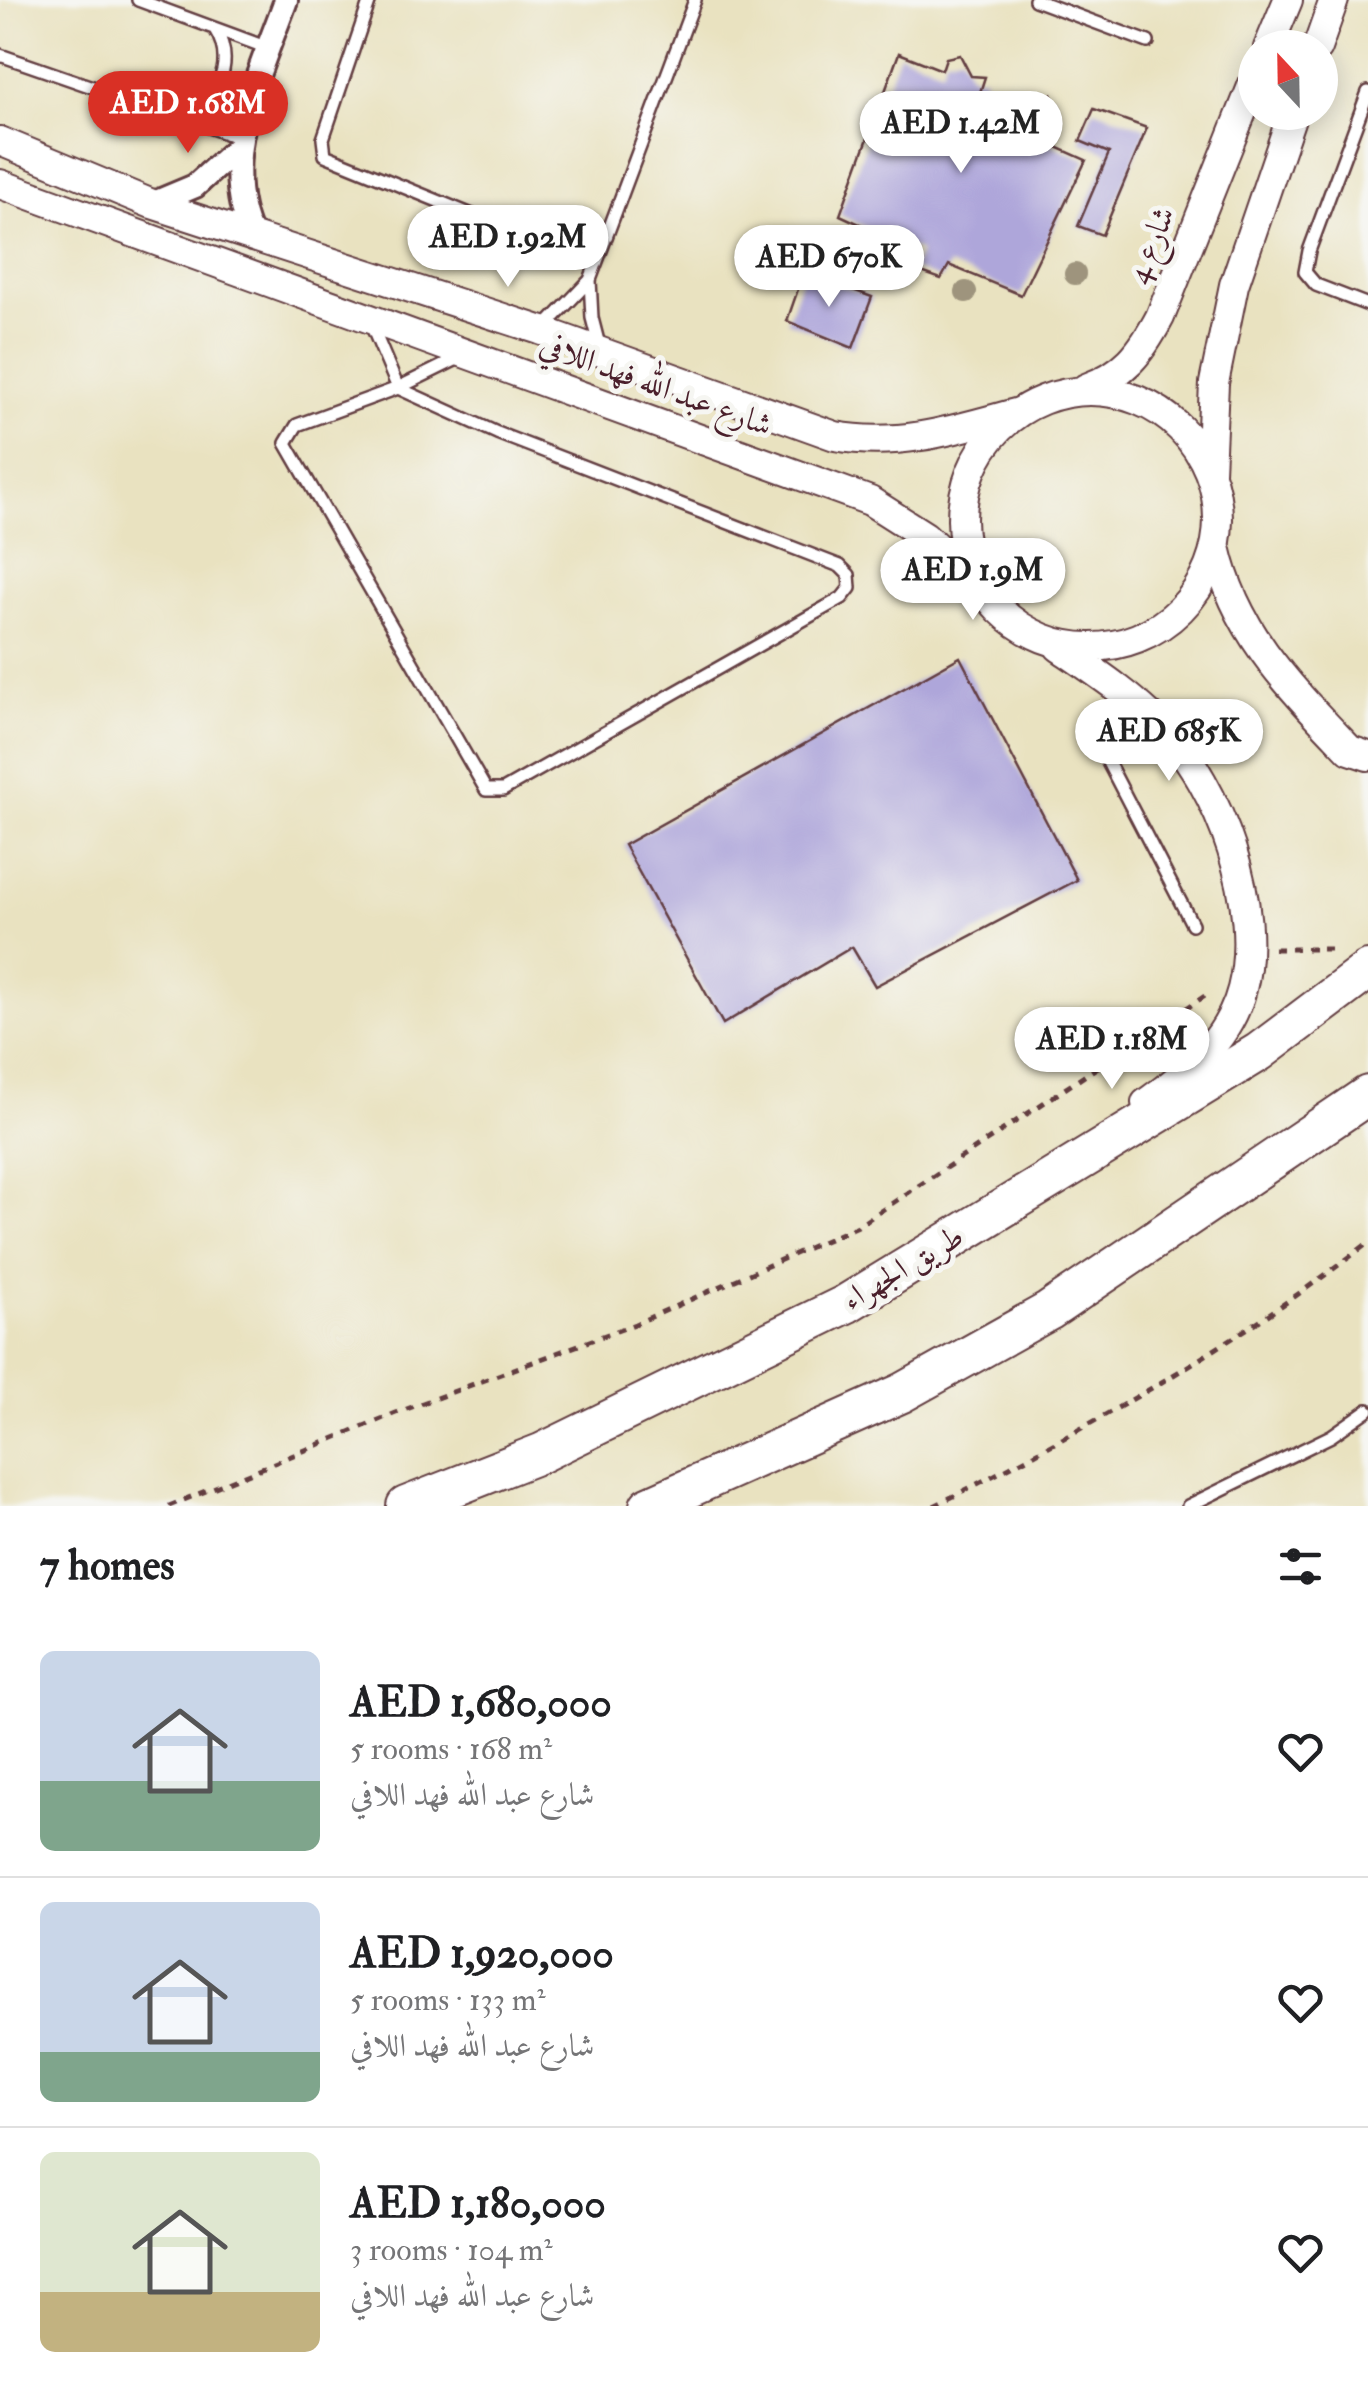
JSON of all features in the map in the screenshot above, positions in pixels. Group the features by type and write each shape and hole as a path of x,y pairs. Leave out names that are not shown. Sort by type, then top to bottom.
{"highway":[{"name":"طريق الجهراء","path":"406,1506 540,1452 684,1386 846,1304 1259,1052 1356,960"},
{"path":"649,1506 902,1392 1049,1312 1368,1095"}],"street":[{"path":"254,239 240,207 239,143 286,0"},
{"path":"1276,30 1288,0"},
{"path":"1323,30 1334,0"},
{"name":"شارع 4","path":"1065,393 1108,379 1141,354 1160,317 1238,122"},
{"path":"1054,643 1096,648 1149,632 1174,618 1200,586 1216,547 1219,509 1210,472 1214,383 1234,284 1287,130"},
{"name":"شارع عبد الله فهد اللافي","path":"0,141 152,204 540,330 798,424 862,441 923,438 1020,412"},
{"path":"152,204 194,186 239,143"},
{"name":"شارع عبد الله فهد اللافي","path":"0,184 870,501 926,536 982,590"},
{"path":"1003,1208 1200,1063 1242,990 1247,953 1232,846 1204,784 1163,728 1054,643 1026,631 982,590 965,553 961,513 970,474 990,439 1020,412 1065,393 1110,392 1152,406 1187,434 1210,472"},
{"path":"1216,547 1237,613 1268,663 1350,750 1368,756"}],"lane":[{"path":"138,0 268,48"},
{"path":"370,0 323,139 325,156 595,265"},
{"path":"601,352 592,318 590,280 695,0"},
{"path":"1035,0 1148,42"},
{"path":"175,116 204,109 216,92 225,70 223,42 215,28"},
{"path":"0,55 175,116 239,143"},
{"path":"1368,92 1309,251 1306,272 1316,286 1368,305"},
{"path":"540,330 590,280"},
{"path":"368,318 398,388 497,433 840,566 849,575 850,588 842,598 503,790 486,790 286,443 298,425 398,388 468,354"},
{"path":"1124,694 1101,727 1100,745 1192,924"},
{"path":"1188,1506 1331,1436 1368,1410"}],"path":[{"path":"169,1506 396,1413 635,1324 858,1226 1209,994 1247,953 1356,960"},
{"path":"934,1506 1072,1436 1308,1290 1368,1243"}],"building":[{"path":"899,53 942,70 946,58 960,55 971,76 985,77 974,111 1007,123 1016,100 1030,105 1052,94 1057,119 1052,145 1086,160 1021,295 949,265 941,279 913,269 920,252 840,215"},
{"path":"1094,109 1147,128 1102,235 1078,226 1109,153 1080,141"},
{"path":"804,272 872,297 853,348 787,321"},
{"path":"960,657 1077,880 875,986 852,947 723,1024 624,845"}]}
